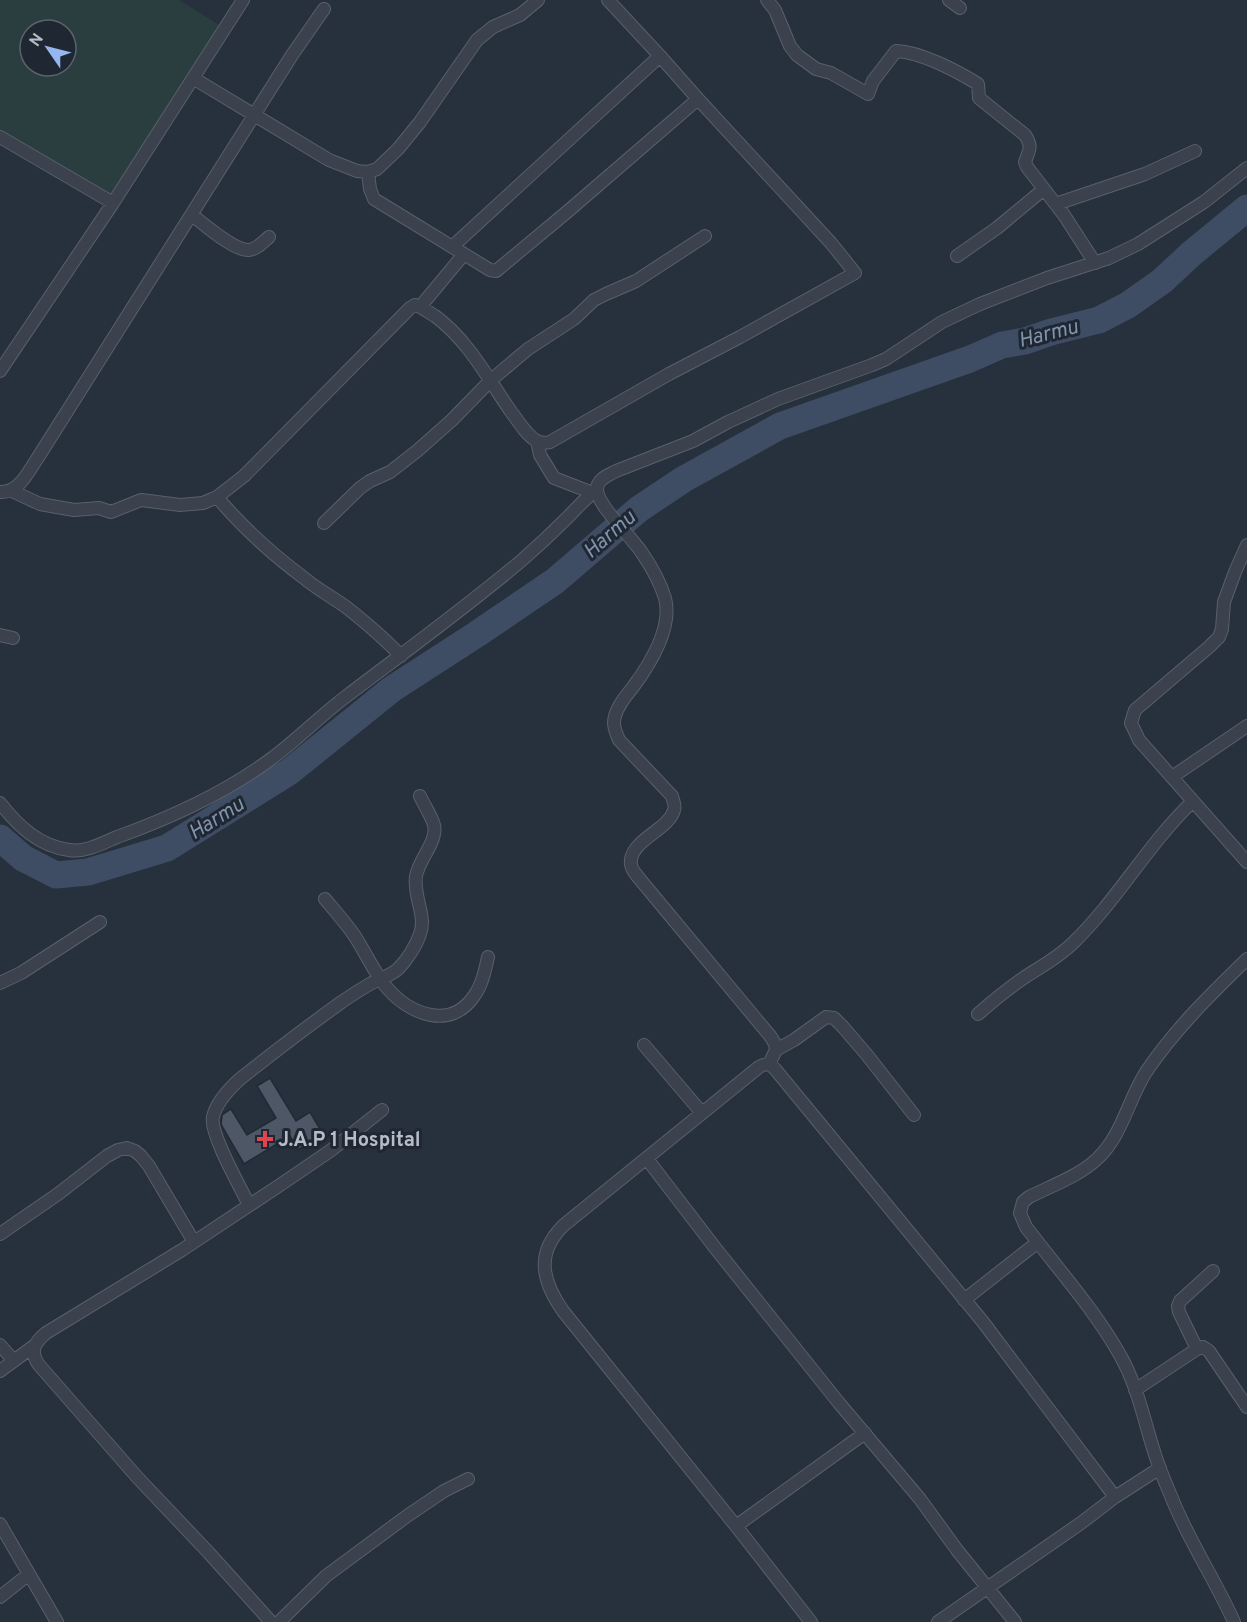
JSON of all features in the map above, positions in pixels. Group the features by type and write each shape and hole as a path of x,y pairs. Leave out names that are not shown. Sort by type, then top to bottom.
{"street":[{"path":"0,371 114,203 243,0"},
{"path":"193,78 329,160 357,171 368,172 376,170 398,149 477,40 493,27 520,15 538,0"},
{"path":"537,441 545,443 556,440 669,374 855,273 831,243 608,0"},
{"path":"767,0 775,10 786,40 797,55 816,69 831,73 868,94 873,81 896,51 908,51 928,59 978,84 979,98 1025,135 1030,142 1031,148 1025,162 1095,263"},
{"path":"949,0 960,8"},
{"path":"6,491 20,484 37,459 305,34 324,9"},
{"path":"453,246 660,56"},
{"path":"368,172 374,199 490,270 496,271 698,99"},
{"path":"0,138 114,203"},
{"path":"1056,204 1145,174 1195,151"},
{"path":"0,803 19,826 36,838 56,848 72,851 87,848 151,825 181,811 252,772 475,599 522,560 595,491 604,477 693,441 778,399 886,359 942,322 980,304 1028,284 1095,263 1124,251 1153,236 1204,202 1247,168"},
{"path":"957,256 997,228 1044,189"},
{"path":"192,215 232,244 245,250 259,246 269,237"},
{"path":"324,523 360,488 390,472 417,452 491,380 528,349 574,319 594,300 636,281 705,236"},
{"path":"420,307 464,254"},
{"path":"6,491 40,504 74,510 99,508 111,512 141,500 180,505 203,503 217,497 244,476 410,308 415,305 436,317 455,333 471,352 515,417 537,441 540,456 554,478 595,491 604,507 641,551 660,586 666,601 665,619 656,652 624,698 614,722 615,732 620,740 672,796 675,804 669,819 637,848 631,864 638,877 771,1037 777,1050"},
{"path":"217,497 234,518 258,540 304,578 367,624 401,656"},
{"path":"1247,545 1224,602 1222,629 1219,637 1135,710 1131,723 1139,740 1247,862"},
{"path":"1172,777 1247,726"},
{"path":"249,1205 214,1131 212,1122 216,1109 234,1085 255,1067 341,1002 398,969 414,947 421,933 422,923 415,881 421,860 435,831 434,824 420,796"},
{"path":"978,1014 1014,985 1056,958 1074,943 1169,825 1193,801"},
{"path":"325,899 354,936 390,991 409,1006 431,1016 447,1016 473,998 479,987 488,957"},
{"path":"0,984 100,922"},
{"path":"1234,1622 1178,1515 1135,1390 1121,1357 1084,1300 1026,1227 1020,1213 1023,1202 1029,1197 1082,1170 1098,1159 1116,1133 1153,1062 1205,1001 1247,959"},
{"path":"811,1622 577,1330 550,1291 544,1260 547,1247 554,1235 578,1212 759,1068 769,1064 777,1050 826,1017 834,1018 867,1055 914,1115"},
{"path":"644,1045 702,1113"},
{"path":"769,1064 873,1187 1028,1380 1115,1497"},
{"path":"0,1371 34,1346 46,1333 194,1242 330,1151 382,1110"},
{"path":"0,1234 58,1194 107,1156 127,1148 141,1155 149,1166 194,1242"},
{"path":"647,1159 839,1403 920,1499 986,1588 1015,1622"},
{"path":"964,1300 1038,1242"},
{"path":"1197,1349 1178,1306 1180,1301 1213,1271"},
{"path":"0,1345 14,1361"},
{"path":"34,1346 36,1360 46,1374 137,1477 271,1622"},
{"path":"1135,1390 1203,1347 1209,1351 1247,1407"},
{"path":"736,1526 865,1432"},
{"path":"939,1622 1115,1497 1160,1468"},
{"path":"279,1622 334,1570 434,1497 468,1479"},
{"path":"0,1524 57,1622"},
{"path":"0,1597 29,1574"}],"shaded area":[{"path":"0,0 179,0 221,26 108,200 0,134"}],"building":[{"path":"270,1078 296,1121 310,1112 323,1134 298,1150 290,1136 244,1164 221,1124 222,1115 231,1109 247,1135 276,1118 257,1086"}],"waterway":[{"name":"Harmu","path":"0,838 23,858 56,875 88,872 167,848 289,772 392,689 555,581 639,509 684,479 780,426 970,359 1002,345 1025,341 1099,320 1128,305 1162,281 1247,208"}],"place":[{"name":"J.A.P 1 Hospital","path":"265,1139"}]}
